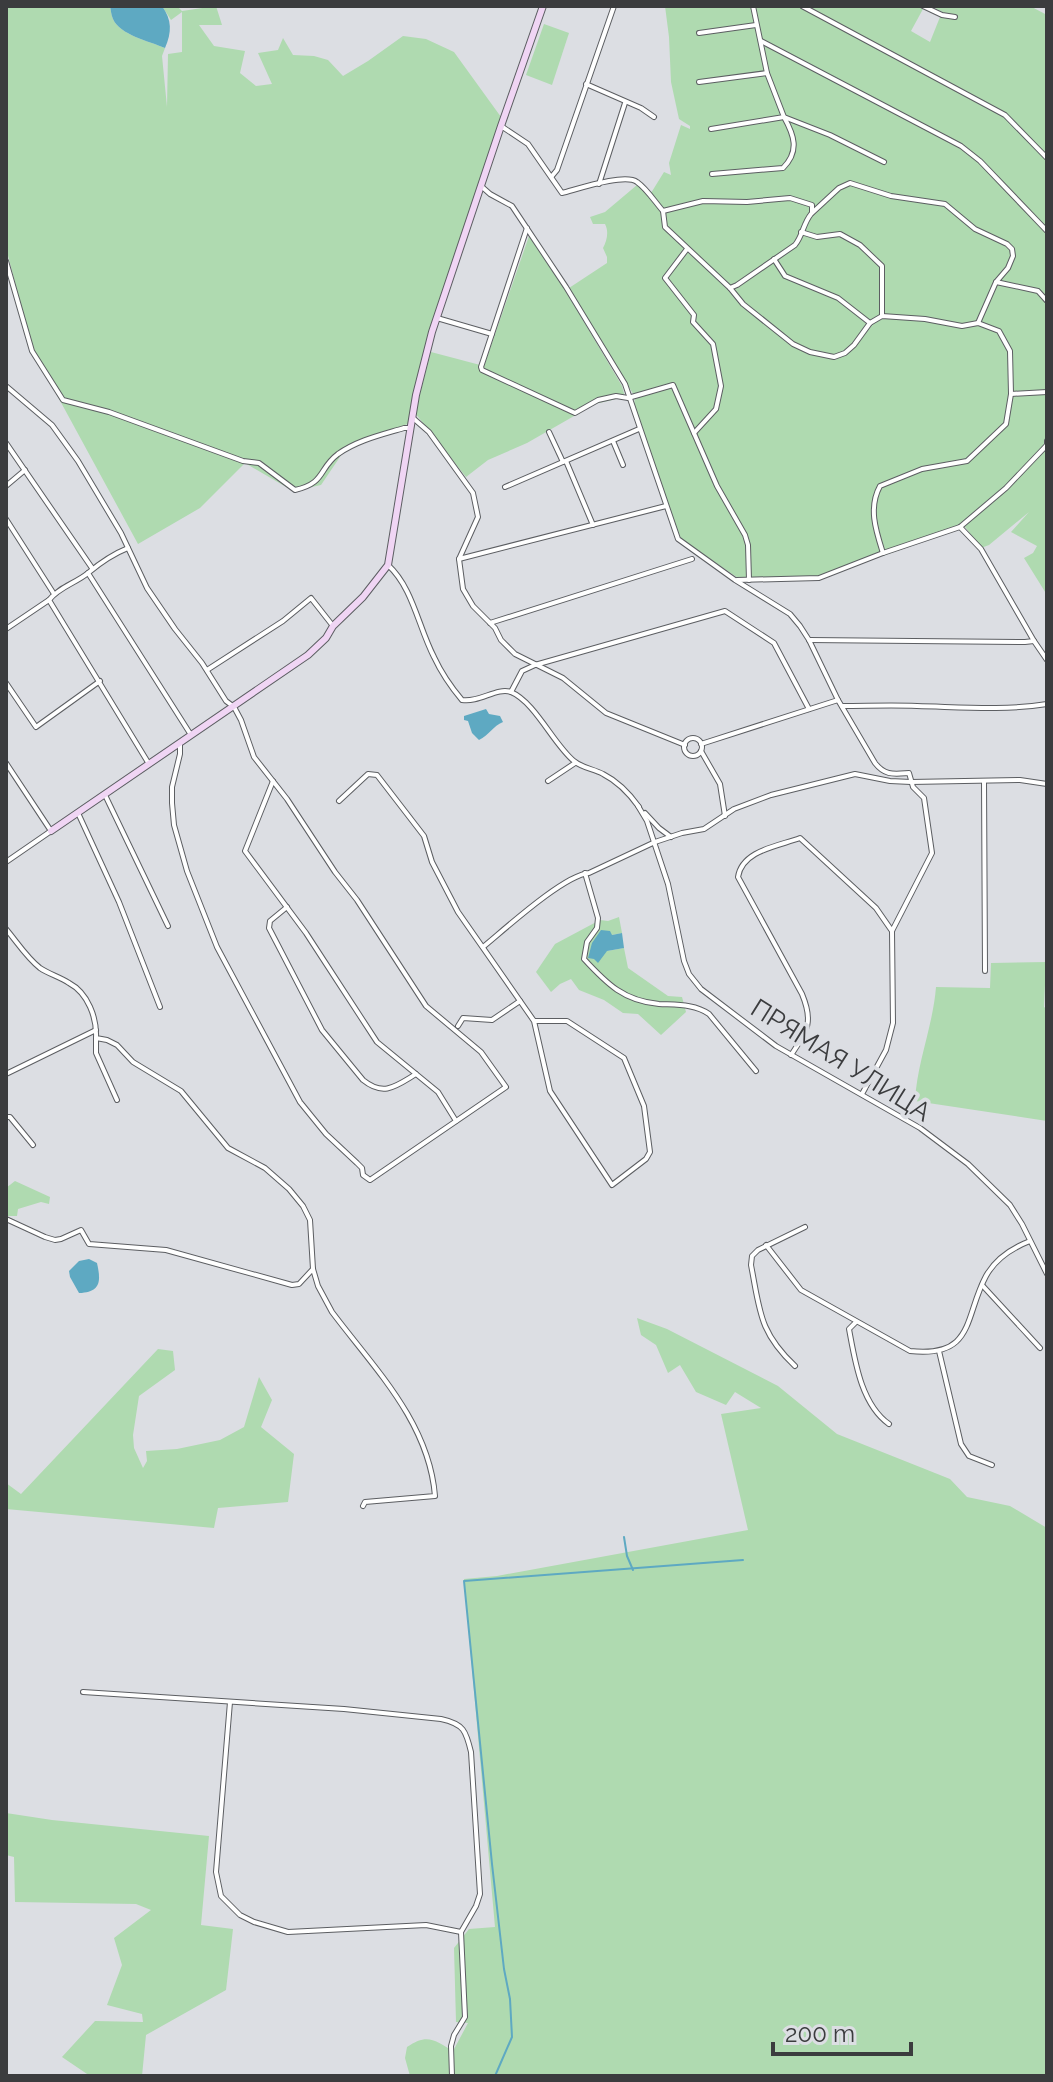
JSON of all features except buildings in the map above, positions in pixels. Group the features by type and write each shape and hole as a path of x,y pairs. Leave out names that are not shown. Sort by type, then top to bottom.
{"street":[{"path":"6,862 308,655 363,597 388,565 416,395 437,318 543,6"},
{"path":"552,176 557,170 614,6"},
{"path":"712,174 783,168 793,154 795,142 767,73 753,6"},
{"path":"802,6 1005,115 1047,158"},
{"path":"923,6 955,17"},
{"path":"699,33 756,25"},
{"path":"761,41 961,146 980,161 1047,231"},
{"path":"699,82 767,73"},
{"path":"586,84 641,108 654,117"},
{"path":"599,184 625,103"},
{"path":"711,129 784,117 830,135 884,162"},
{"path":"501,126 528,144 562,193 631,179 639,183 663,211 665,227 687,249 743,304 793,344 810,352 834,357 845,353 870,323 882,316 962,326 978,323 999,331 1010,351 1011,394 1006,424 967,461 922,469 880,486 873,521 883,553"},
{"path":"730,288 795,245 812,213 839,188 850,183 891,196 945,204 975,229 1012,249 1013,256 1008,268 996,282 978,323"},
{"path":"481,186 512,206 625,384 678,539 790,614 809,640 838,700 881,771 888,774 909,773 913,787 924,798 932,853 892,931 893,1023 886,1050 862,1094"},
{"path":"663,211 703,201 747,202 790,198 812,205 812,213"},
{"path":"527,228 482,370 575,413 598,400 616,396 628,398 673,385 717,486 745,535 749,580"},
{"path":"801,232 817,237 840,234 860,245 882,266 882,316"},
{"path":"687,249 665,278 694,315 693,322 713,344 721,386 716,409 694,433"},
{"path":"774,259 785,276 838,298 870,323"},
{"path":"6,261 32,351 63,400 144,424 243,461 259,463 295,490 310,487 333,457 353,444 411,428"},
{"path":"996,282 1038,291 1047,301"},
{"path":"437,318 492,334"},
{"path":"6,386 52,425 78,461 121,533 147,588 226,701 234,707 254,757 357,900 426,1006 481,1052 506,1087 370,1180 312,1118 291,1087 217,947 187,871 174,825 172,787 180,743"},
{"path":"1011,394 1047,392"},
{"path":"413,418 429,432 473,493 478,517 459,559 463,589 501,640 515,654 563,678 606,713 685,745"},
{"path":"505,487 639,429"},
{"path":"549,432 593,525"},
{"path":"613,441 623,465"},
{"path":"735,580 819,578 960,527 1006,488 1047,445 1047,441"},
{"path":"6,443 92,568"},
{"path":"6,486 25,470"},
{"path":"459,559 666,506"},
{"path":"6,519 54,594"},
{"path":"960,527 981,549 1047,660"},
{"path":"6,629 92,568 128,548"},
{"path":"490,623 692,559"},
{"path":"388,565 405,585 434,657 462,700 511,692 534,713 575,763 618,783 659,828 672,837"},
{"path":"88,573 191,735"},
{"path":"207,670 283,621 311,598 333,626"},
{"path":"49,600 149,764"},
{"path":"511,692 522,671 535,665 725,611 774,643 809,709"},
{"path":"809,640 1034,641"},
{"path":"6,683 36,727 100,681"},
{"path":"701,744 838,700"},
{"path":"842,706 964,708 1047,704"},
{"path":"701,751 697,755 689,755 685,750 687,740 693,738 701,744 701,751 720,784 725,816"},
{"path":"6,763 51,831"},
{"path":"548,781 575,763"},
{"path":"339,801 368,774 377,775 424,836 432,862 453,903 534,1021 550,1091 612,1185 646,1159 650,1152 644,1106 624,1058 567,1021 534,1021"},
{"path":"483,947 579,874 655,842 704,829 734,809 771,795 855,774 890,781 1020,780 1047,784"},
{"path":"273,781 245,851 306,933 377,1042 438,1092 456,1121"},
{"path":"984,781 985,971"},
{"path":"105,795 168,926"},
{"name":"ПРЯМАЯ УЛИЦА","path":"638,806 647,821 668,884 684,961 689,974 701,989 791,1055 920,1128 968,1164 1010,1205 1047,1274"},
{"path":"78,813 132,932 160,1007"},
{"path":"791,1055 807,1028 808,1013 802,994 738,877 744,862 755,854 800,838 876,908 892,931"},
{"path":"585,873 598,918 597,928 587,942 584,959 619,993 655,1004 695,1007 709,1014 756,1071"},
{"path":"287,907 270,921 269,928 322,1030 369,1085 382,1090 395,1087 416,1074"},
{"path":"6,929 38,967 69,982 83,993 96,1030 96,1053 117,1100"},
{"path":"458,1026 463,1018 492,1020 520,1001"},
{"path":"6,1074 96,1030"},
{"path":"96,1038 117,1045 133,1062 181,1091 228,1148 265,1168 303,1206 310,1220 313,1269 318,1286 332,1312 394,1392 419,1436 431,1469 435,1496 365,1502 363,1506"},
{"path":"6,1117 10,1117 33,1145"},
{"path":"6,1219 55,1240 81,1230 89,1244 166,1250 292,1285 299,1284 313,1269"},
{"path":"795,1366 779,1351 762,1324 751,1265 752,1256 766,1245 805,1227"},
{"path":"766,1245 801,1290 910,1351 929,1352 951,1345 963,1334 993,1266 1002,1256 1030,1241"},
{"path":"982,1285 1040,1348"},
{"path":"856,1322 849,1329 854,1356 869,1402 879,1417 889,1424"},
{"path":"939,1351 961,1444 969,1456 992,1465"},
{"path":"83,1692 344,1709 441,1719 454,1722 465,1730 471,1752 480,1894 461,1932 465,2017 451,2046 452,2076"},
{"path":"230,1702 216,1872 221,1896 240,1915 288,1932 426,1925 461,1932"},
{"path":"344,1709 345,1702"}],"green space":[{"path":"7,6 110,6 113,19 122,29 165,48 162,56 167,107 168,54 182,52 182,12 171,20 162,6 177,6 182,11 216,6 222,25 199,25 214,46 245,51 240,73 256,86 272,84 258,53 278,50 283,38 293,55 328,60 343,76 403,36 426,39 454,52 501,117 430,333 410,423 346,448 321,485 293,491 245,463 200,508 138,544 33,351 6,248"},
{"path":"665,6 917,6 923,9 911,31 930,42 942,12 931,6 1030,6 1047,15 1047,595 1024,558 1033,553 1037,546 1011,532 1029,512 981,548 965,527 820,578 738,578 681,539 645,442 634,405 635,397 569,288 607,263 603,248 607,236 605,224 593,224 590,217 605,212 637,185 651,193 664,172 671,175 669,163 681,125 690,129 679,119 671,82"},
{"path":"544,24 569,33 552,85 526,75"},
{"path":"529,236 567,293 622,386 625,397 595,404 527,443 488,460 466,477 415,413 431,352 484,366"},
{"path":"619,917 622,933 612,935 607,951 624,948 628,968 668,996 682,997 686,1012 661,1035 638,1014 623,1013 604,1000 579,990 571,979 551,992 536,972 555,944 600,920"},
{"path":"1047,962 1044,1007 1047,1009 1047,1121 915,1101 936,987 990,988 991,963"},
{"path":"15,1181 50,1197 49,1204 41,1202 18,1209 17,1216 6,1216 6,1188"},
{"path":"637,1318 667,1329 778,1386 837,1434 950,1479 967,1497 1010,1506 1047,1528 1047,2076 410,2076 405,2058 407,2047 426,2039 453,2051 468,2023 456,2022 454,1948 469,1929 495,1927 464,1579 497,1576 748,1530 721,1414 761,1408 735,1392 726,1405 696,1392 680,1365 668,1373 656,1345 641,1335"},
{"path":"158,1349 173,1351 175,1370 139,1396 133,1435 134,1448 143,1468 147,1461 146,1451 177,1449 220,1440 244,1427 259,1377 272,1400 261,1427 294,1454 288,1502 218,1508 214,1528 6,1509 6,1483 21,1494"},
{"path":"6,1813 209,1836 201,1925 233,1929 226,1990 146,2035 142,2076 90,2076 62,2057 95,2021 143,2022 142,2014 107,2005 122,1965 114,1938 151,1910 136,1904 15,1902 14,1857 6,1855"}],"water":[{"path":"110,6 162,6 170,26 165,48 122,29 113,19"},
{"path":"486,709 489,714 500,716 503,722 479,740 464,716"},
{"path":"601,930 610,931 612,935 622,933 624,948 607,951 598,963 588,958 592,943"},
{"path":"89,1259 97,1263 98,1284 92,1290 79,1293 69,1271 79,1261"}],"waterway":[{"path":"624,1537 633,1570"},
{"path":"495,2076 512,2037 510,1999 492,1864 464,1581 743,1560"}]}
